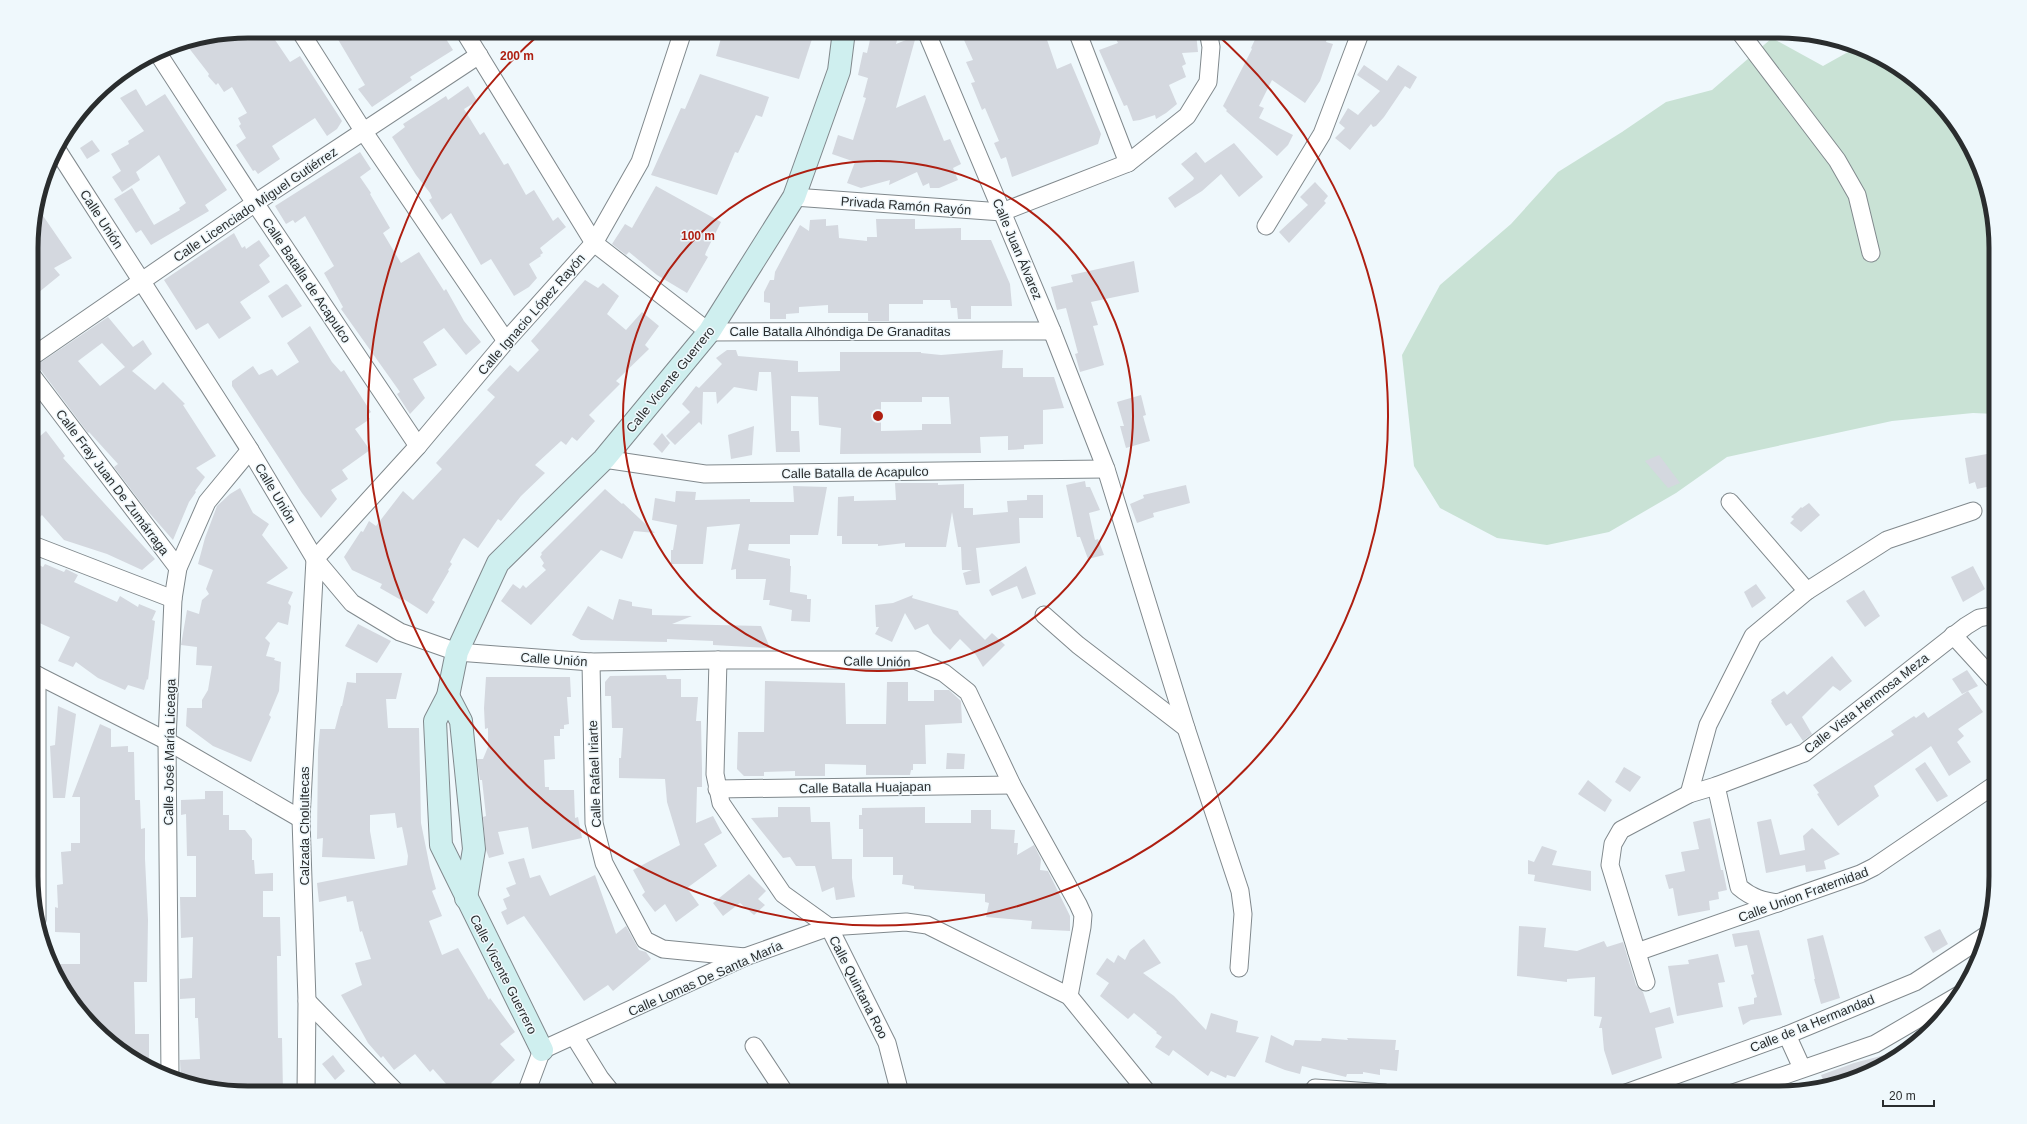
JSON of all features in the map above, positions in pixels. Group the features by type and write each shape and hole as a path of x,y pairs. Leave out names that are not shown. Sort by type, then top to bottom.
{"street":[{"path":"304,38 364,132 506,341"},
{"path":"468,38 594,243 709,332"},
{"name":"Calle Ignacio López Rayón","path":"315,559 418,446 506,341 594,243 640,162 681,38"},
{"name":"Calle Vicente Guerrero","path":"542,1050 441,845 434,721 448,696 457,652 498,563 604,459 709,332 794,197 839,71 843,38"},
{"name":"Calle Juan Álvarez","path":"929,38 1052,331 1106,469 1186,728 1243,904 1239,968"},
{"path":"1080,38 1128,163"},
{"name":"Privada Ramón Rayón","path":"794,197 1002,212 1128,163 1186,116 1208,82 1211,47 1209,38"},
{"path":"1266,226 1322,134 1358,38"},
{"path":"1744,38 1837,160 1857,195 1871,253"},
{"name":"Calle Licenciado Miguel Gutiérrez","path":"38,353 255,203 479,55"},
{"name":"Calle Batalla de Acapulco","path":"160,57 255,203 418,446"},
{"name":"Calle Unión","path":"60,155 250,450 315,559 352,604 400,632 457,652 591,662 718,660 916,660 944,672 968,692 1012,785 1083,915 1069,996"},
{"name":"Calle Batalla Alhóndiga De Granaditas","path":"709,332 1052,331"},
{"name":"Calle Fray Juan De Zumárraga","path":"38,384 178,568"},
{"name":"Calle José María Liceaga","path":"170,1071 167,741 173,599 178,568 207,502 250,450"},
{"name":"Calle Batalla de Acapulco","path":"604,459 705,474 1106,469"},
{"path":"1730,502 1806,591"},
{"path":"1688,794 1708,725 1753,636 1806,591 1887,540 1973,511"},
{"path":"38,547 173,599"},
{"name":"Calzada Cholultecas","path":"306,1086 307,1001 301,819 315,559"},
{"path":"1044,615 1078,644 1186,728"},
{"name":"Calle Vista Hermosa Meza","path":"1637,952 1610,865 1613,844 1621,830 1688,794 1716,786 1804,753 1953,635 1978,618 1989,616"},
{"path":"1953,635 1989,674"},
{"name":"Calle Quintana Roo","path":"718,660 715,774 721,803 783,894 829,927 887,1043 898,1086"},
{"name":"Calle Rafael Iriarte","path":"591,662 594,823 604,863 645,940 663,949 745,958"},
{"path":"38,676 167,741 301,819"},
{"name":"Calle Vicente Guerrero","path":"448,696 461,721 474,849 466,898"},
{"name":"Calle Batalla Huajapan","path":"717,789 1012,785"},
{"path":"1716,786 1739,887 1749,896 1781,903"},
{"name":"Calle Union Fraternidad","path":"1637,952 1781,903 1874,868 1989,789"},
{"name":"Calle Lomas De Santa María","path":"542,1050 745,958 829,927 899,922 927,925 1069,996"},
{"name":"Calle de la Hermandad","path":"1645,1086 1787,1035 1915,982 1979,940"},
{"path":"1637,952 1646,982"},
{"path":"1069,996 1142,1086"},
{"path":"307,1001 390,1086"},
{"path":"1752,1086 1875,1044 1948,1002"},
{"path":"1787,1035 1802,1068"},
{"path":"574,1036 606,1086"},
{"path":"754,1046 780,1086"},
{"path":"529,1086 542,1050"}],"green space":[{"path":"1772,38 1823,66 1851,50 1860,54 1896,73 1918,90 1937,109 1954,131 1973,167 1985,207 1989,234 1989,414 1973,413 1892,421 1727,457 1676,493 1609,532 1547,545 1497,538 1440,508 1414,466 1402,355 1440,285 1511,224 1558,172 1622,132 1666,102 1712,90"}],"building":[{"path":"234,38 274,38 290,62 300,56 342,121 337,129 327,136 315,118 272,146 280,159 258,174 255,170 253,171 236,145 246,138 239,126 241,124 238,118 247,113 232,87 224,92 218,83 216,85 208,76 209,74 188,47"},
{"path":"337,38 445,38 453,50 410,77 412,80 372,107 358,89 365,85"},
{"path":"721,38 812,39 799,79 716,56"},
{"path":"870,38 898,38 896,44 911,38 915,38 896,108 925,95 944,141 950,139 961,164 953,168 958,180 939,188 930,188 929,183 923,186 917,172 889,185 890,180 861,188 847,183 855,162 832,154 838,135 853,140 866,98 863,97 868,78 858,75 863,52 867,53"},
{"path":"963,38 1046,38 1057,69 1071,63 1101,134 1098,144 1012,177 1006,157 1001,159 994,143 999,141 985,108 982,110 971,83 975,82 966,62 973,60"},
{"path":"1116,38 1197,38 1198,52 1182,53 1186,64 1182,66 1186,77 1169,85 1177,104 1156,119 1155,115 1133,121 1127,105 1124,106 1099,50 1118,43"},
{"path":"1256,38 1327,38 1326,42 1333,44 1320,81 1305,103 1272,80 1259,106 1264,108 1259,118 1293,135 1288,145 1277,156 1226,111 1227,110 1223,106 1252,49 1251,48"},
{"path":"1364,65 1387,81 1398,65 1417,77 1410,89 1405,86 1384,117 1376,126 1373,127 1371,124 1350,150 1335,138 1345,128 1339,123 1348,108 1358,115 1380,91 1357,75"},
{"path":"700,74 769,97 762,117 756,115 738,153 735,152 717,195 651,175 681,108 685,109"},
{"path":"468,86 477,101 464,109 480,135 484,132 504,165 508,163 526,195 534,190 553,221 558,217 566,227 540,248 543,253 540,255 541,256 529,264 537,278 529,287 514,296 491,259 481,265 451,213 442,220 429,200 432,198 430,193 416,175 392,137 405,127 403,124 446,96 448,100"},
{"path":"136,89 146,106 165,94 227,190 205,205 209,211 151,245 141,230 136,233 114,199 132,188 154,225 180,210 179,208 186,203 159,155 136,172 140,180 122,192 112,177 121,171 111,154 129,144 128,141 144,131 120,98"},
{"path":"92,140 100,151 87,159 80,148"},
{"path":"1234,143 1263,177 1239,197 1221,174 1202,191 1175,208 1168,198 1194,178 1181,164 1196,152 1205,163"},
{"path":"360,152 371,169 360,177 371,193 370,194 390,228 383,233 401,263 419,252 444,291 446,289 464,321 481,342 466,355 444,328 423,342 437,365 413,379 425,398 410,414 397,394 400,392 341,309 343,307 324,273 334,266 305,216 295,223 293,220 286,224 275,206"},
{"path":"1315,182 1328,196 1324,201 1326,203 1289,243 1279,232 1308,205 1300,197"},
{"path":"656,186 721,222 706,252 705,255 708,257 687,293 657,275 629,252 626,255 612,244 625,224 632,228"},
{"path":"41,213 72,258 54,268 60,275 38,293 38,234"},
{"path":"826,219 826,226 838,225 839,238 867,241 867,237 877,237 876,219 915,219 915,229 961,228 961,240 991,240 1010,284 1012,306 971,306 971,319 958,319 957,308 951,308 950,300 923,300 923,304 889,304 889,321 868,321 868,313 828,313 828,305 799,307 799,313 786,314 786,319 770,319 770,303 764,302 764,292 770,280 774,280 775,272 800,225 809,231 810,220"},
{"path":"234,233 242,248 245,246 246,249 259,240 270,256 259,265 270,282 240,302 251,318 219,339 208,323 196,330 164,280"},
{"path":"1134,261 1139,292 1091,302 1098,325 1093,326 1104,365 1080,372 1075,354 1078,353 1066,308 1057,310 1051,287 1073,282 1071,275"},
{"path":"585,280 598,288 603,283 619,296 607,314 626,330 642,312 659,326 645,345 649,349 616,381 620,384 589,415 595,421 577,441 572,437 566,445 561,441 535,465 545,473 521,496 501,521 498,519 478,548 464,538 462,540 450,562 452,564 448,570 449,571 432,600 435,602 427,614 402,598 401,600 380,588 382,584 352,570 344,557 361,531 363,532 369,521 376,526 403,491 413,500 442,469 436,463 495,397 487,390 510,365 518,372 539,350 531,341"},
{"path":"286,284 302,306 282,318 268,296"},
{"path":"108,317 133,347 143,340 152,354 132,371 155,390 163,382 185,404 183,405 216,456 196,468 205,477 189,502 173,540 145,508 114,467 118,464 89,432 88,433 38,364","holes":["102,343 125,367 100,386 78,361"]},
{"path":"310,326 332,362 341,372 344,370 371,412 367,415 370,419 355,429 370,450 342,470 348,479 331,490 337,499 321,518 302,493 232,386 232,381 253,366 259,375 272,369 277,376 299,362 287,343"},
{"path":"727,350 736,350 738,356 798,361 798,372 840,371 840,352 921,352 941,355 1003,350 1002,368 1023,368 1023,377 1054,377 1064,408 1043,410 1043,444 1024,445 1024,449 1008,450 1008,436 980,437 981,453 840,454 841,428 819,425 818,397 791,396 791,431 799,431 800,452 776,452 771,372 759,372 757,391 734,387 717,404 716,392 703,392 702,425 699,422 675,445 666,436 690,412 682,404 696,386 699,388 722,364 716,358","holes":["922,397 949,397 951,424 922,424 922,430 881,431 881,402 922,402"]},
{"path":"1141,395 1146,415 1143,416 1150,441 1126,448 1120,426 1124,426 1117,402"},
{"path":"754,426 752,455 731,459 728,435"},
{"path":"46,431 65,456 63,458 155,559 142,570 107,554 64,540 42,515 38,519 38,438"},
{"path":"662,433 670,443 662,453 653,444"},
{"path":"1987,454 1989,461 1989,486 1977,489 1975,482 1969,484 1965,458"},
{"path":"1659,455 1680,483 1668,488 1645,461"},
{"path":"1085,481 1086,487 1090,487 1100,510 1089,513 1095,540 1098,539 1104,555 1088,559 1080,537 1077,537 1066,485"},
{"path":"895,483 938,483 938,485 964,484 964,508 973,508 973,515 1008,512 1007,501 1027,500 1027,495 1043,495 1043,518 1019,518 1020,543 976,548 980,583 966,585 963,573 972,570 962,570 961,547 958,547 952,512 946,547 905,547 905,543 878,546 878,544 842,544 842,536 837,536 838,497 854,496 854,501 896,500"},
{"path":"1186,485 1190,503 1153,513 1154,517 1137,523 1130,504 1144,498 1143,495"},
{"path":"793,486 827,487 818,535 790,535 790,544 749,544 748,550 790,559 790,592 807,595 807,599 811,599 810,622 791,621 792,610 769,605 770,600 763,600 766,579 736,579 736,569 731,570 740,524 707,527 703,564 671,564 671,550 673,550 677,525 652,520 655,498 675,502 676,491 696,492 695,500 750,499 750,502 794,502"},
{"path":"240,488 253,513 269,524 262,535 288,568 266,583 293,592 288,603 291,606 288,625 278,622 265,638 270,643 266,656 275,658 274,660 281,662 279,691 269,715 271,717 251,762 213,746 186,726 187,708 202,708 202,700 208,690 212,666 196,665 197,647 181,645 187,610 199,614 202,600 209,594 206,589 213,570 198,564 205,538 217,506 230,494"},
{"path":"605,489 622,504 623,503 655,533 634,531 622,559 601,550 531,625 501,601 513,584 520,589 523,585 526,588 546,570 542,566 544,563 540,557 542,554 541,553"},
{"path":"1809,503 1820,515 1801,532 1790,523 1794,519 1791,517 1801,507 1802,508"},
{"path":"38,564 43,567 45,564 64,572 66,569 78,575 74,582 117,602 120,596 138,607 139,604 156,611 152,620 155,621 148,680 147,679 144,690 128,685 125,690 98,678 76,662 73,667 58,661 70,637 38,622"},
{"path":"1026,566 1036,594 1022,599 1017,586 992,596 989,590"},
{"path":"1973,566 1985,589 1963,602 1951,577"},
{"path":"1756,584 1766,598 1752,608 1744,592"},
{"path":"1864,590 1880,616 1865,627 1846,601"},
{"path":"913,595 912,598 958,611 959,614 985,640 992,633 1005,645 983,667 976,655 960,639 950,650 933,633 928,624 915,630 905,613 892,642 875,634 879,627 876,627 875,605 893,603"},
{"path":"619,599 632,602 632,606 652,609 652,615 692,616 672,624 761,626 770,648 713,645 713,641 667,639 667,642 581,640 572,635 588,606 613,620"},
{"path":"358,624 391,641 377,663 345,646"},
{"path":"1832,656 1852,681 1840,691 1833,686 1802,717 1812,734 1803,741 1791,723 1786,726 1771,703 1771,700 1784,691 1787,695"},
{"path":"1967,670 1978,686 1962,694 1952,679"},
{"path":"356,673 402,673 396,699 386,699 388,728 419,728 421,823 436,889 432,891 442,916 429,921 442,955 458,948 489,1000 490,998 515,1032 500,1044 515,1060 491,1083 493,1086 448,1086 433,1069 430,1072 415,1054 394,1070 383,1056 381,1058 368,1043 341,995 362,985 355,963 371,959 362,931 360,932 353,901 347,902 346,896 319,902 317,883 407,865 408,856 402,827 397,828 395,813 370,815 370,831 375,859 322,857 323,838 317,839 318,751 320,729 335,729 347,682 356,683"},
{"path":"666,675 667,679 681,679 681,697 698,697 696,721 701,721 702,787 697,787 696,823 713,816 722,833 704,844 717,866 687,888 699,905 676,922 665,904 655,912 642,895 645,892 633,870 680,845 667,802 665,779 619,778 619,758 621,758 623,728 612,728 611,696 605,696 605,682 610,676"},
{"path":"486,677 570,677 571,697 567,697 569,724 564,725 564,729 560,729 560,736 554,736 555,759 544,760 545,787 549,787 549,790 574,790 575,818 578,817 582,838 532,849 528,827 498,832 504,854 489,858 486,850 483,817 486,816 482,780 480,780 477,759 483,759 488,747 488,728 485,729 484,708"},
{"path":"765,681 845,683 846,724 886,724 887,682 908,682 908,701 934,701 934,690 949,690 961,701 962,723 925,725 926,764 913,764 913,770 911,770 910,775 866,775 866,765 825,764 825,776 795,776 795,771 764,772 764,776 744,776 737,769 738,732 764,732"},
{"path":"1968,691 1983,712 1958,729 1964,736 1957,742 1971,762 1949,776 1931,746 1874,786 1879,796 1838,826 1817,794 1819,793 1813,785 1894,735 1891,731 1914,716 1916,718 1924,712 1928,718"},
{"path":"58,706 76,714 65,798 53,798 50,746 55,745"},
{"path":"100,724 111,729 111,747 128,746 128,752 134,752 135,800 140,800 141,829 145,828 148,920 147,982 134,982 135,1034 149,1034 149,1061 131,1051 99,1025 73,993 58,964 80,964 80,933 55,932 55,907 58,908 57,885 63,884 61,852 71,851 71,843 80,843 80,797 72,797"},
{"path":"947,753 965,754 964,769 946,769"},
{"path":"1925,762 1948,796 1937,802 1915,769"},
{"path":"1624,767 1641,777 1630,792 1615,782"},
{"path":"1588,780 1612,800 1605,812 1578,794"},
{"path":"205,791 223,791 223,815 229,815 229,830 245,830 252,839 252,860 254,860 255,874 273,873 273,891 263,891 263,917 280,917 281,956 277,956 278,1038 282,1038 283,1086 234,1086 207,1082 181,1075 180,1060 200,1059 198,1018 195,1018 195,998 180,999 180,979 192,978 193,937 181,938 180,897 196,897 196,856 187,856 186,814 181,815 181,800 205,799"},
{"path":"778,807 810,807 811,822 830,822 832,859 852,859 852,878 855,897 836,900 834,887 822,892 815,866 796,866 790,857 783,858 751,818 778,817"},
{"path":"925,807 925,823 971,823 971,810 991,810 991,829 1015,830 1014,843 1018,843 1017,855 1034,845 1041,859 1040,870 1048,871 1070,916 1070,931 1031,929 1032,921 986,917 989,903 985,902 985,894 914,889 914,886 902,884 903,875 893,875 893,857 863,857 863,829 859,829 859,815 862,815 862,808"},
{"path":"1710,818 1721,870 1723,870 1727,890 1718,892 1719,899 1709,901 1710,910 1678,916 1673,888 1669,889 1665,875 1685,871 1681,852 1699,849 1693,822"},
{"path":"1771,819 1780,855 1805,850 1803,836 1812,828 1840,854 1824,861 1826,869 1806,872 1805,865 1766,873 1757,822"},
{"path":"1542,846 1557,851 1552,865 1591,871 1591,891 1534,881 1535,875 1528,874 1528,860 1534,862"},
{"path":"524,858 530,878 540,875 550,896 595,875 616,934 626,926 639,950 646,952 651,959 613,991 608,985 584,1001 524,916 507,925 501,912 507,909 503,899 510,896 506,888 516,884 508,862"},
{"path":"749,874 766,891 758,899 765,905 754,915 740,903 723,916 713,903"},
{"path":"1519,926 1546,928 1544,947 1577,951 1604,941 1607,947 1623,942 1636,985 1643,992 1650,1013 1670,1007 1674,1023 1655,1028 1662,1058 1612,1075 1604,1050 1602,1028 1599,1028 1602,1017 1594,1016 1595,977 1567,979 1567,982 1517,976"},
{"path":"1940,929 1948,944 1933,953 1924,937"},
{"path":"1759,930 1782,1015 1751,1020 1743,1025 1738,1007 1754,1004 1754,998 1757,997 1751,975 1754,974 1747,945 1735,947 1732,934"},
{"path":"1823,935 1840,998 1821,1004 1814,979 1807,939"},
{"path":"1144,939 1161,963 1143,973 1174,996 1206,1030 1211,1013 1238,1021 1236,1032 1259,1037 1235,1077 1227,1075 1226,1078 1211,1071 1208,1076 1173,1050 1169,1056 1155,1047 1162,1037 1156,1033 1157,1032 1134,1013 1128,1019 1100,996 1109,983 1096,974 1107,958 1114,963 1118,955 1125,960 1130,950"},
{"path":"1718,954 1725,982 1718,983 1723,1007 1677,1016 1668,966 1689,964 1688,960"},
{"path":"1271,1035 1293,1046 1295,1040 1321,1041 1322,1038 1348,1040 1347,1038 1396,1040 1395,1050 1399,1050 1397,1071 1380,1069 1380,1075 1363,1072 1363,1074 1347,1074 1346,1077 1302,1066 1300,1074 1285,1070 1265,1062"},
{"path":"1892,1053 1860,1070 1824,1081 1821,1075 1854,1063"},
{"path":"333,1055 345,1071 335,1080 322,1064"}]}
